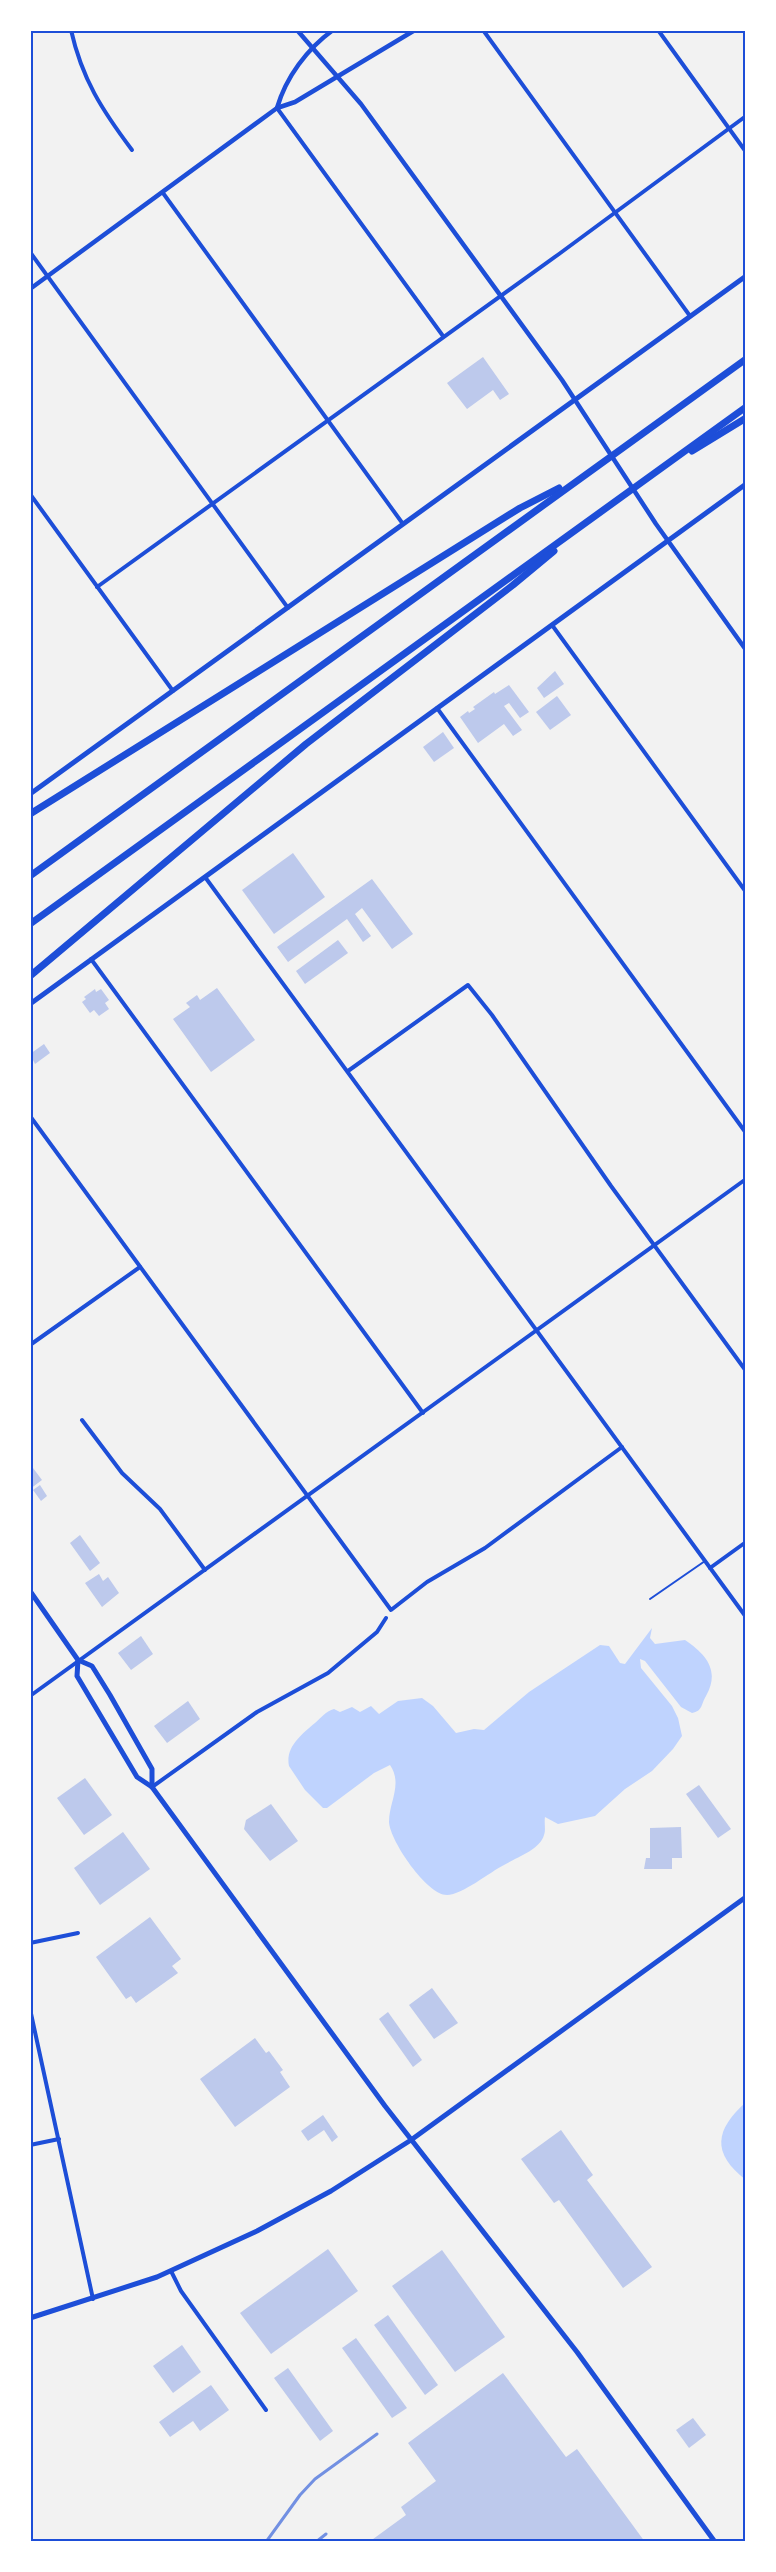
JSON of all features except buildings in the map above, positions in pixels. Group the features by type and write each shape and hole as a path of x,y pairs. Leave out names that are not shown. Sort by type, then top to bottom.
{"highway":[{"path":"30,876 746,359"},
{"path":"30,924 746,407"},
{"path":"649,477 746,418"},
{"path":"30,814 520,508 577,479"},
{"path":"30,976 297,751 513,585 599,514"}],"main road":[{"path":"30,794 746,276"},
{"path":"30,1004 746,484"},
{"path":"30,1591 78,1660 92,1666 152,1769 152,1787"},
{"path":"78,1660 77,1676 136,1777 152,1787 411,2140 577,2352 715,2542"},
{"path":"30,2318 94,2299 171,2271 291,2214 411,2140 746,1897"}],"street":[{"path":"71,30 76,54 91,91 132,150"},
{"path":"297,30 310,48 338,77 500,295 586,415 656,524 746,650"},
{"path":"277,108 282,90 310,48 333,30"},
{"path":"30,289 277,108 295,102 415,30"},
{"path":"483,30 690,316"},
{"path":"658,30 746,152"},
{"path":"277,108 443,336"},
{"path":"97,586 746,116"},
{"path":"163,193 403,525"},
{"path":"30,252 288,608"},
{"path":"30,494 173,692"},
{"path":"552,625 746,892"},
{"path":"437,708 746,1132"},
{"path":"206,877 746,1617"},
{"path":"91,959 423,1413"},
{"path":"348,1071 468,985 492,1015 746,1371"},
{"path":"30,1116 391,1610 427,1582 485,1548 622,1447"},
{"path":"30,1696 746,1179"},
{"path":"30,1345 140,1267"},
{"path":"82,1420 122,1473 160,1509 205,1570"},
{"path":"710,1568 746,1542"},
{"path":"152,1787 257,1712 328,1673 377,1632 386,1618"},
{"path":"30,1943 78,1933"},
{"path":"30,2009 94,2299"},
{"path":"30,2145 59,2139"},
{"path":"171,2271 181,2291 266,2410"}],"lane":[{"path":"650,1599 705,1561"}],"water":[{"path":"652,1628 650,1638 655,1644 685,1640 700,1652 711,1671 710,1687 701,1707 692,1713 681,1707 645,1661 640,1659 641,1668 672,1706 678,1718 682,1736 673,1749 652,1771 625,1789 595,1816 558,1824 545,1817 545,1833 538,1845 453,1894 439,1893 420,1877 391,1831 389,1822 395,1779 390,1765 374,1773 327,1808 323,1808 305,1790 289,1766 288,1759 292,1747 305,1732 331,1710 340,1712 352,1707 360,1712 371,1706 379,1714 398,1701 422,1698 433,1706 456,1733 474,1729 484,1730 529,1692 600,1645 609,1646 620,1663 625,1664"},
{"path":"746,2102 746,2180 727,2160 722,2151 721,2141 728,2122"}],"railway":[{"path":"266,2542 300,2495 315,2479 377,2434"},
{"path":"316,2542 326,2534"}]}
